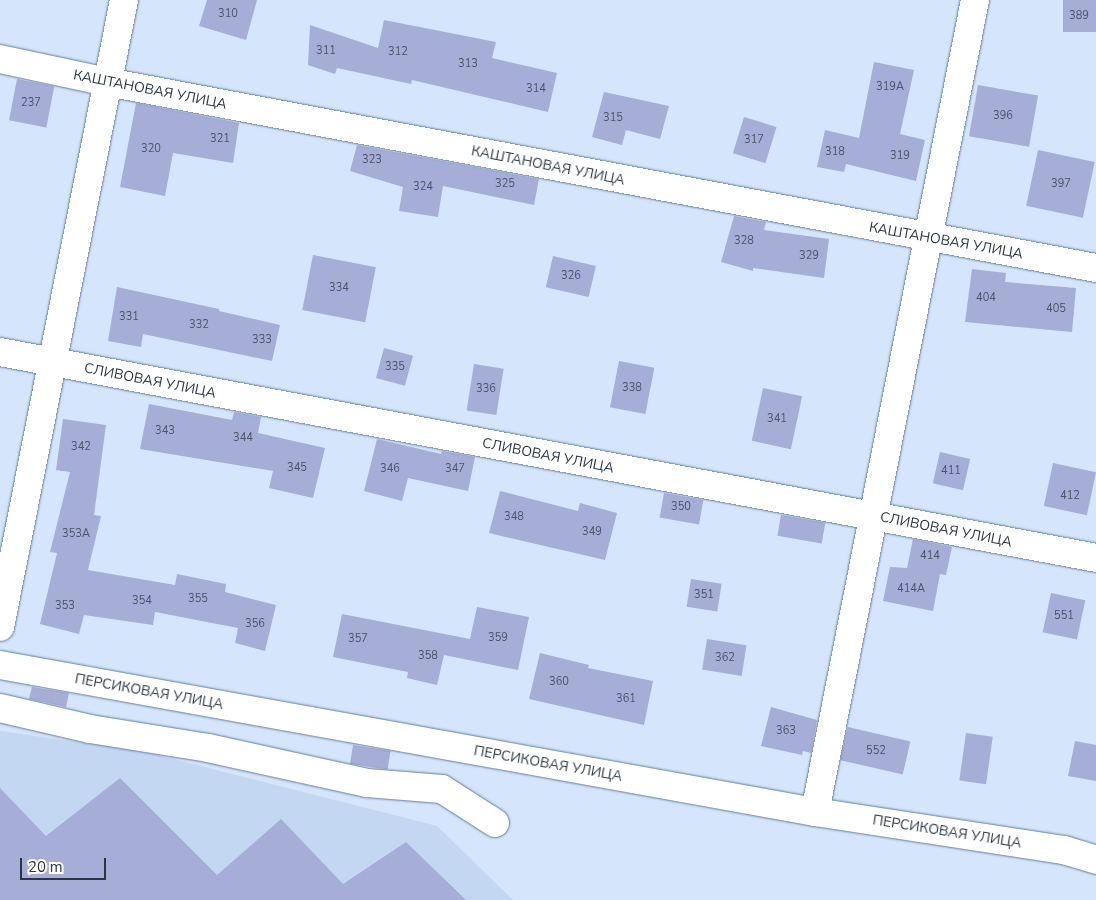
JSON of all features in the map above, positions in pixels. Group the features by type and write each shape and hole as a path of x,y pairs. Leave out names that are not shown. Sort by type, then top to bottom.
{"street":[{"path":"0,627 54,363 124,0"},
{"path":"816,812 975,0"},
{"name":"КАШТАНОВАЯ УЛИЦА","path":"0,59 107,82 928,238 1096,268"},
{"name":"СЛИВОВАЯ УЛИЦА","path":"0,352 1096,558"},
{"name":"ПЕРСИКОВАЯ УЛИЦА","path":"0,665 816,812 1064,850 1096,860"},
{"path":"0,708 90,729 208,748 367,783 442,789 495,823"}],"shaded area":[{"path":"0,731 142,751 437,826 513,900 0,900"}],"building":[{"path":"207,0 257,0 246,40 199,26"},
{"path":"1063,0 1096,0 1096,32 1063,32"},
{"path":"384,20 496,42 492,58 557,73 548,112 412,80 411,84 337,68 335,74 308,65 310,25 378,48"},
{"path":"874,62 914,70 900,134 925,140 916,181 846,164 844,172 817,167 825,130 859,138"},
{"path":"17,79 54,86 46,127 9,120"},
{"path":"978,85 1038,96 1029,147 969,136"},
{"path":"604,92 669,106 660,139 626,130 622,145 592,137"},
{"path":"136,103 239,123 233,163 173,153 165,196 120,187"},
{"path":"744,117 777,127 765,163 733,153"},
{"path":"357,145 539,179 534,205 443,186 438,217 399,211 403,187 350,171"},
{"path":"1038,150 1095,162 1083,218 1026,206"},
{"path":"734,216 766,222 764,230 829,239 824,278 753,268 753,271 721,262"},
{"path":"313,255 376,267 365,322 302,310"},
{"path":"553,256 596,266 589,297 546,287"},
{"path":"972,269 1006,273 1005,282 1076,288 1072,332 965,322"},
{"path":"117,287 219,309 219,311 280,325 272,361 143,334 141,347 108,341"},
{"path":"384,348 413,356 405,386 376,378"},
{"path":"619,361 654,368 645,414 610,407"},
{"path":"474,364 504,369 496,415 467,410"},
{"path":"763,388 802,396 791,449 752,441"},
{"path":"149,404 232,420 234,412 261,417 258,433 325,448 313,498 269,488 273,471 140,449"},
{"path":"63,419 106,425 94,515 101,516 88,570 175,585 177,574 226,584 225,592 276,605 265,651 235,643 238,628 155,612 153,625 84,615 79,634 40,624 57,553 50,552 70,472 56,470"},
{"path":"377,439 441,454 442,451 475,457 468,491 408,478 402,501 364,491"},
{"path":"940,452 970,459 963,490 933,483"},
{"path":"1053,463 1096,472 1087,515 1044,506"},
{"path":"500,491 578,511 580,503 617,513 605,560 489,533"},
{"path":"664,493 703,500 699,525 660,518"},
{"path":"781,515 825,523 822,543 777,536"},
{"path":"913,539 952,547 946,575 940,574 933,611 883,601 890,567 907,568"},
{"path":"691,579 722,584 717,612 687,607"},
{"path":"1051,593 1085,600 1077,639 1043,632"},
{"path":"477,607 529,617 518,670 444,655 437,685 407,678 408,672 333,657 342,614 470,639"},
{"path":"707,639 747,645 742,676 702,670"},
{"path":"540,653 589,665 588,668 653,681 644,725 529,699"},
{"path":"32,687 69,693 66,707 29,699"},
{"path":"771,707 817,720 811,753 803,751 802,755 761,746"},
{"path":"848,727 910,741 903,775 840,760"},
{"path":"966,733 993,737 986,784 959,781"},
{"path":"1075,741 1096,745 1096,781 1068,776"},
{"path":"353,745 391,751 388,770 350,764"},
{"path":"120,778 217,875 281,819 343,884 406,842 466,900 0,900 0,788 46,836"}]}
